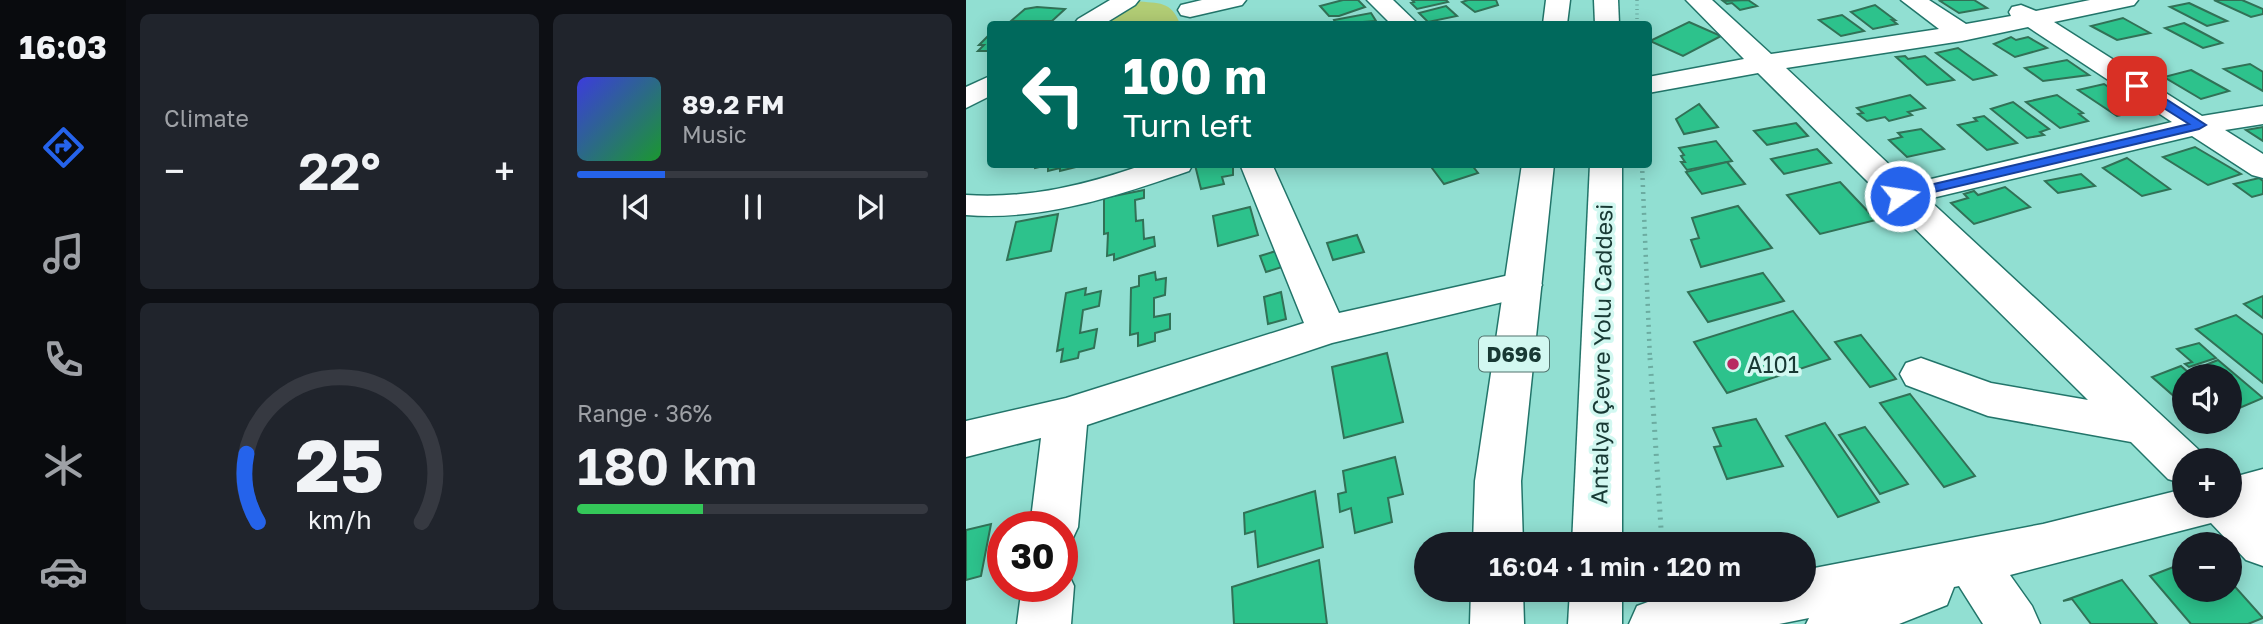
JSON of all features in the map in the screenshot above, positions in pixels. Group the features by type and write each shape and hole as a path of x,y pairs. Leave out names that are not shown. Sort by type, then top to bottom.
{"main road":[{"path":"1092,21 1127,0"},
{"path":"1185,11 1234,0"},
{"path":"1379,0 1402,21"},
{"path":"1555,21 1558,0"},
{"path":"1606,0 1607,21"},
{"path":"1698,0 2172,454"},
{"path":"1913,0 1962,33"},
{"path":"2001,0 2263,168"},
{"path":"1652,84 1766,63 1962,33 2126,0"},
{"path":"966,76 987,76"},
{"path":"966,99 987,86"},
{"path":"1900,196 2199,125 2263,115"},
{"path":"966,205 990,209 1078,197 1166,168"},
{"path":"1258,168 1327,330"},
{"name":"D696","path":"1498,532 1499,481 1538,168"},
{"name":"Antalya Çevre Yolu Caddesi","path":"1597,532 1606,168"},
{"path":"966,439 1066,415 1327,330 1523,285"},
{"path":"1921,374 1988,399 2144,427"},
{"path":"1056,511 1066,415"},
{"path":"2242,495 2263,489"},
{"path":"1656,624 2043,546 2172,513"},
{"path":"2238,518 2263,544"},
{"path":"1833,624 2043,546"},
{"path":"1977,570 2013,624"},
{"path":"1044,624 1046,602"},
{"path":"1497,602 1497,624"},
{"path":"1595,624 1596,602"}],"path":[{"path":"1637,0 1637,21"},
{"path":"1642,168 1653,424 1661,532"}],"green space":[{"path":"1136,1 1168,7 1178,21 1104,21"}],"building":[{"path":"1343,0 1358,0 1365,7 1339,16 1329,16 1320,6"},
{"path":"1412,0 1448,2 1417,9 1411,3 1414,2"},
{"path":"1496,0 1498,5 1475,12 1462,2"},
{"path":"1748,0 1757,6 1740,10 1732,3 1723,1"},
{"path":"1974,0 1987,8 1959,13 1940,1"},
{"path":"2214,0 2242,0 2263,9 2263,14 2251,17"},
{"path":"2189,3 2227,21 2207,26 2170,7"},
{"path":"1875,5 1897,24 1873,29 1851,12"},
{"path":"1446,6 1457,16 1427,21 1419,13"},
{"path":"1025,9 1065,9 1052,21 1011,21"},
{"path":"1371,13 1376,21 1334,21"},
{"path":"1842,15 1864,31 1841,36 1819,20"},
{"path":"2123,18 2150,33 2117,40 2091,26"},
{"path":"1689,22 1721,36 1683,56 1652,40"},
{"path":"2184,23 2222,43 2203,48 2165,28"},
{"path":"987,37 987,51 978,51 984,45 979,45"},
{"path":"2011,37 2016,40 2028,37 2047,48 2015,57 1994,44"},
{"path":"1958,48 1996,75 1973,80 1936,53"},
{"path":"1905,56 1908,59 1925,56 1954,80 1927,85 1896,57"},
{"path":"2067,60 2089,75 2043,81 2025,68"},
{"path":"2250,64 2263,72 2263,91 2224,69"},
{"path":"2191,70 2229,91 2201,99 2164,77"},
{"path":"2104,84 2143,110 2117,116 2078,90"},
{"path":"1910,95 1925,108 1908,112 1912,115 1889,121 1885,117 1867,121 1858,114 1863,113 1857,108"},
{"path":"2057,95 2083,113 2079,114 2088,121 2060,128 2026,102"},
{"path":"2013,102 2049,129 2040,132 2044,135 2027,138 1991,109"},
{"path":"1699,104 1718,127 1684,134 1676,119"},
{"path":"1984,116 2017,143 1987,150 1958,125 1977,121 1974,118"},
{"path":"1796,123 1808,136 1767,145 1754,131"},
{"path":"2263,127 2263,141 2246,130"},
{"path":"1921,129 1944,149 1907,157 1889,140 1902,137 1898,133"},
{"path":"1716,141 1732,161 1687,170 1681,162 1685,162 1679,148"},
{"path":"2195,147 2241,174 2208,185 2163,157"},
{"path":"1817,149 1831,163 1784,174 1771,159"},
{"path":"2127,158 2170,189 2142,196 2103,168"},
{"path":"1727,162 1745,184 1702,194 1686,172"},
{"path":"1196,168 1233,168 1233,175 1222,177 1224,184 1201,189"},
{"path":"1432,168 1474,168 1478,173 1444,184"},
{"path":"2081,174 2095,186 2058,193 2045,181"},
{"path":"2259,178 2263,181 2263,194 2252,197 2234,184"},
{"path":"1840,182 1876,220 1820,234 1787,195"},
{"path":"2005,187 2030,207 1974,224 1951,203 1968,198 1964,194 1974,191 1978,195"},
{"path":"1144,190 1144,198 1135,200 1136,221 1143,220 1144,239 1154,237 1155,246 1114,260 1114,254 1107,256 1108,233 1104,234 1104,198"},
{"path":"1738,206 1772,248 1701,267 1691,240 1699,238 1692,218"},
{"path":"1250,207 1258,235 1218,246 1213,216"},
{"path":"1058,214 1051,251 1007,260 1016,222"},
{"path":"1357,235 1364,252 1333,260 1327,243"},
{"path":"1279,250 1285,266 1266,272 1260,256"},
{"path":"1155,272 1156,280 1166,278 1165,295 1154,298 1154,317 1170,314 1170,329 1155,333 1155,341 1138,346 1138,333 1130,335 1131,288 1139,286 1139,276"},
{"path":"1763,273 1784,301 1708,322 1688,292"},
{"path":"1086,288 1085,295 1101,291 1099,306 1083,310 1080,333 1097,329 1094,348 1079,352 1078,358 1061,362 1063,349 1057,351 1066,293"},
{"path":"1281,292 1286,319 1268,324 1264,297"},
{"path":"2263,296 2263,318 2244,304"},
{"path":"1793,311 1830,359 1727,393 1694,342"},
{"path":"2236,315 2263,335 2263,383 2242,364 2196,329"},
{"path":"1861,335 1896,379 1870,387 1835,342"},
{"path":"2199,343 2216,358 2198,364 2185,364 2192,362 2177,349"},
{"path":"1387,353 1403,422 1344,438 1332,367"},
{"path":"2172,369 2172,394 2152,377"},
{"path":"2242,380 2263,398 2242,407"},
{"path":"1910,394 1975,476 1944,487 1880,403"},
{"path":"1756,419 1783,466 1727,479 1714,447 1721,446 1713,428"},
{"path":"1825,423 1879,502 1838,517 1786,436"},
{"path":"1865,427 1908,484 1880,494 1839,435"},
{"path":"1395,457 1403,494 1388,498 1392,522 1355,533 1351,508 1340,512 1338,494 1346,492 1343,471"},
{"path":"1315,491 1323,547 1258,567 1255,531 1245,534 1244,513"},
{"path":"987,525 987,545 981,576 966,580 966,530"},
{"path":"1319,560 1327,624 1234,624 1232,587"},
{"path":"2172,568 2172,602 2150,576"},
{"path":"2122,580 2157,624 2091,624 2072,599 2063,601"},
{"path":"2242,594 2263,618 2248,624 2191,624 2172,602 2242,602"}],"place":[{"name":"A101","path":"1733,364"}],"route":[{"path":"1900,196 2199,125 2137,86"}]}
